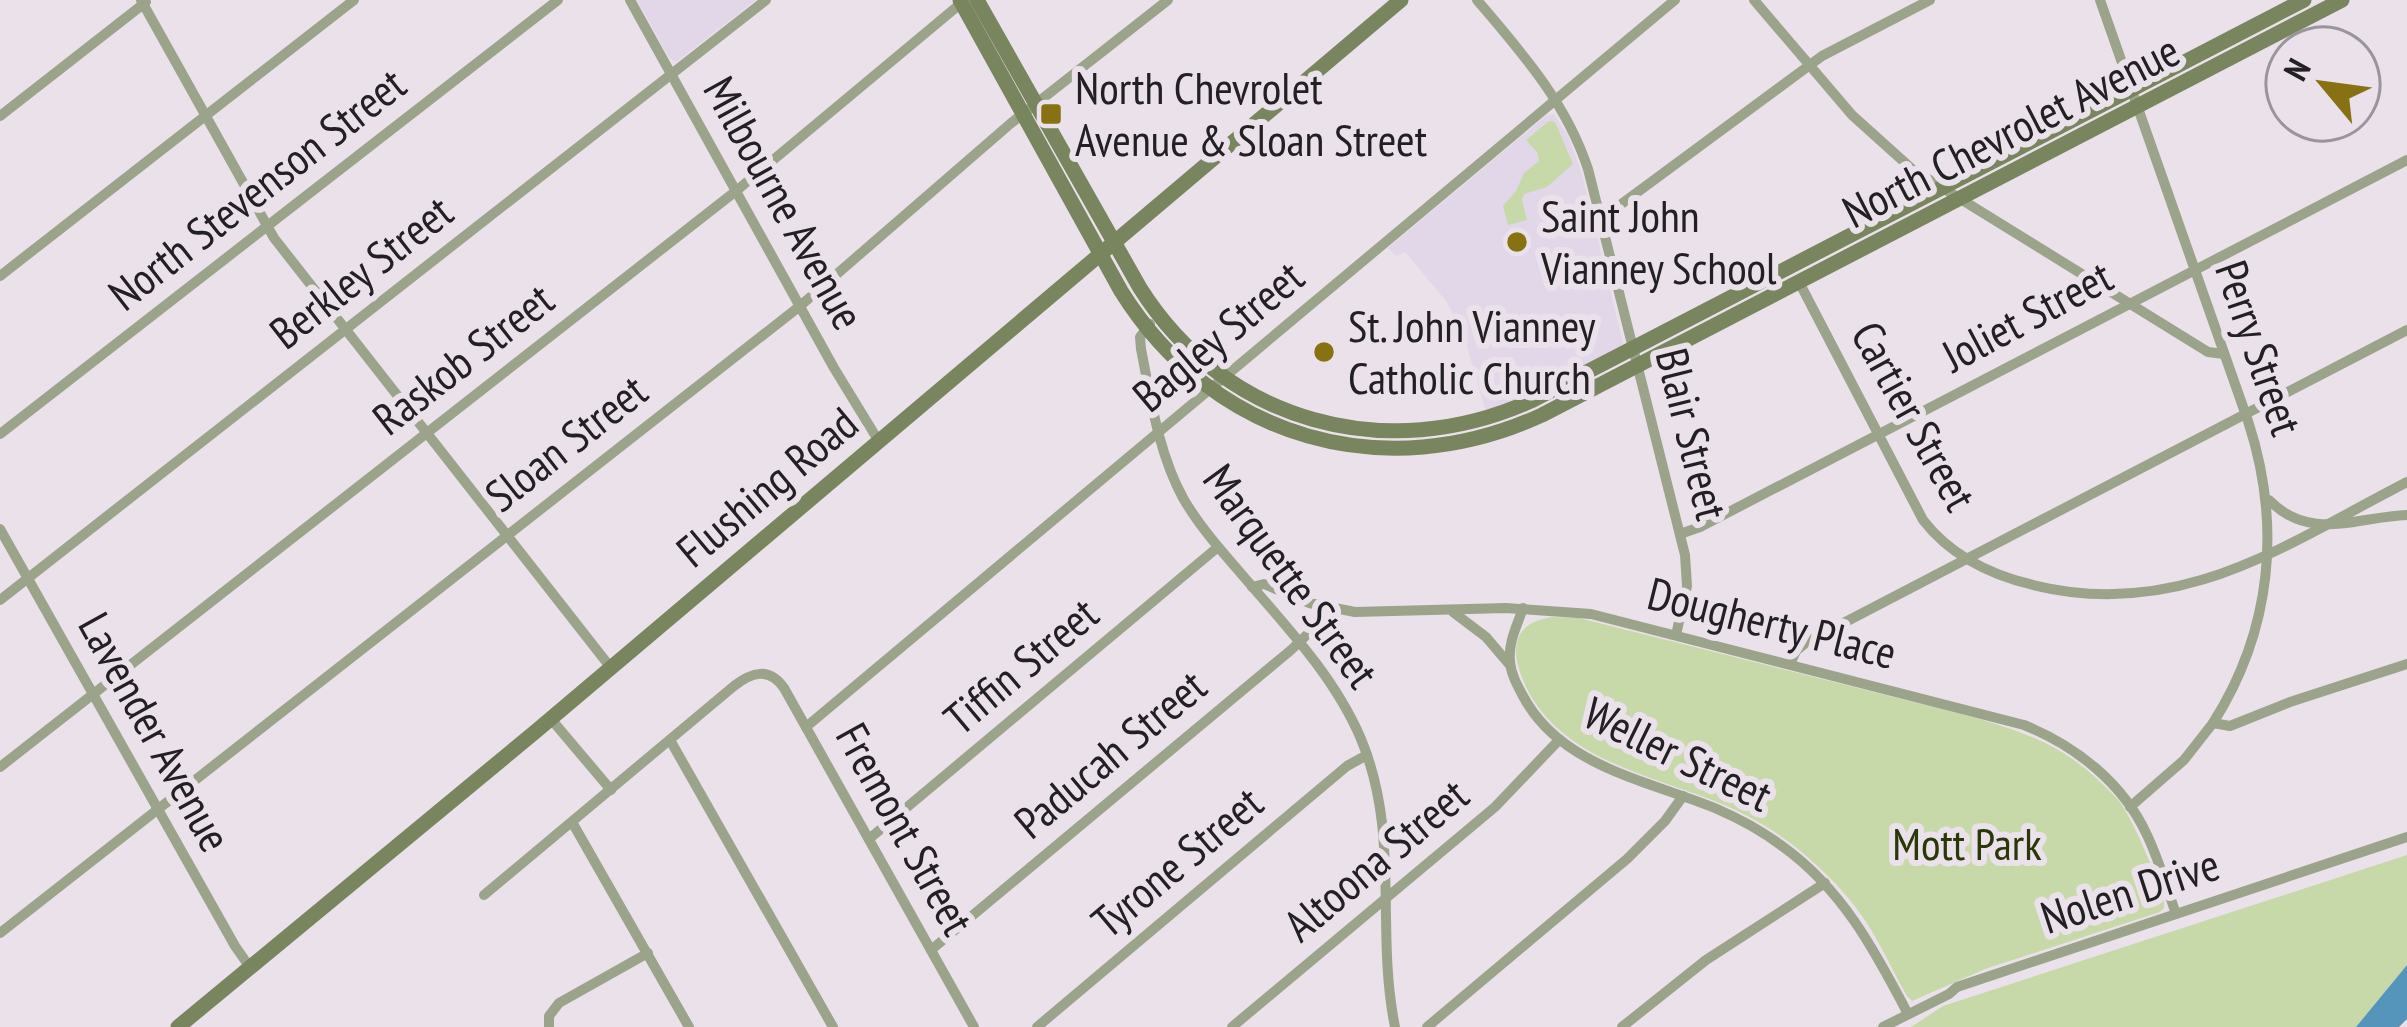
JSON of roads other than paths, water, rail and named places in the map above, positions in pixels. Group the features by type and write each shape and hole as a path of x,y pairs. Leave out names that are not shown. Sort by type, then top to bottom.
{"street":[{"path":"0,275 354,0"},
{"name":"North Stevenson Street","path":"0,434 558,0"},
{"name":"Milbourne Avenue","path":"630,0 878,440"},
{"name":"Berkley Street","path":"0,600 766,0"},
{"name":"Sloan Street","path":"0,933 800,306 1029,108 1168,0"},
{"name":"Flushing Road","path":"178,1027 1401,0"},
{"name":"Blair Street","path":"1478,0 1556,100 1582,151 1688,569 1676,635"},
{"name":"Bagley Street","path":"806,727 1675,0"},
{"path":"1754,0 1868,130 1905,163 2208,352 2224,354"},
{"path":"1600,215 1830,51 1930,0"},
{"name":"Perry Street","path":"2100,0 2246,413 2267,497 2266,590 2239,676 2213,723 2183,760 2130,807"},
{"name":"North Chevrolet Avenue","path":"1794,274 1958,199 2307,5 2342,0"},
{"path":"0,116 144,1 268,226 610,668"},
{"name":"North Chevrolet Avenue","path":"966,1 1152,322 1193,353 1218,384 1323,423 1435,438 1635,357 1794,274 1940,188 2134,98"},
{"name":"Raskob Street","path":"0,767 736,191 966,1"},
{"name":"Joliet Street","path":"1680,534 2407,160"},
{"name":"Cartier Street","path":"1794,274 1923,520 1967,559 2029,584 2118,595 2192,585 2235,570 2407,482"},
{"name":"Marquette Street","path":"1152,322 1140,341 1159,433 1181,494 1339,697 1367,755 1384,828 1386,971 1395,1027"},
{"path":"1790,664 1804,643 2407,330"},
{"path":"2267,497 2290,516 2322,526 2407,515"},
{"name":"Lavender Avenue","path":"0,529 251,969"},
{"name":"Tiffin Street","path":"869,839 1218,547"},
{"name":"Dougherty Place","path":"1252,587 1264,584 1330,608 1381,613 1523,608 1591,614 2024,725 2085,759 2110,782 2147,835 2176,914"},
{"name":"Paducah Street","path":"931,950 1299,643 1330,608"},
{"path":"1510,667 1511,643 1523,608"},
{"name":"Weller Street","path":"1450,610 1486,637 1510,667 1528,704 1559,740 1597,763 1755,828 1799,859 1825,883 1865,935 1908,1013"},
{"path":"2213,723 2230,726 2407,664"},
{"name":"Fremont Street","path":"670,740 743,678 765,673 780,682 974,1027"},
{"path":"550,719 610,790"},
{"path":"484,896 670,740 833,1027"},
{"name":"Altoona Street","path":"1232,1027 1495,807 1559,740"},
{"name":"Tyrone Street","path":"1036,1027 1347,766 1367,755"},
{"path":"1427,1027 1627,859 1671,815 1683,796"},
{"path":"572,822 689,1027"},
{"name":"Nolen Drive","path":"1882,1027 1957,987 2407,837"},
{"path":"1622,1027 1706,960 1825,883"},
{"path":"546,1018 559,1003 648,953"}],"water":[{"path":"2407,965 2407,1019 2399,1027 2356,1027"}],"place":[{"name":"North Chevrolet Avenue & Sloan Street","path":"1051,114"},
{"name":"Saint John Vianney School","path":"1517,242"},
{"name":"St. John Vianney Catholic Church","path":"1324,352"}],"park label":[{"name":"Mott Park","path":"1967,844"}]}
